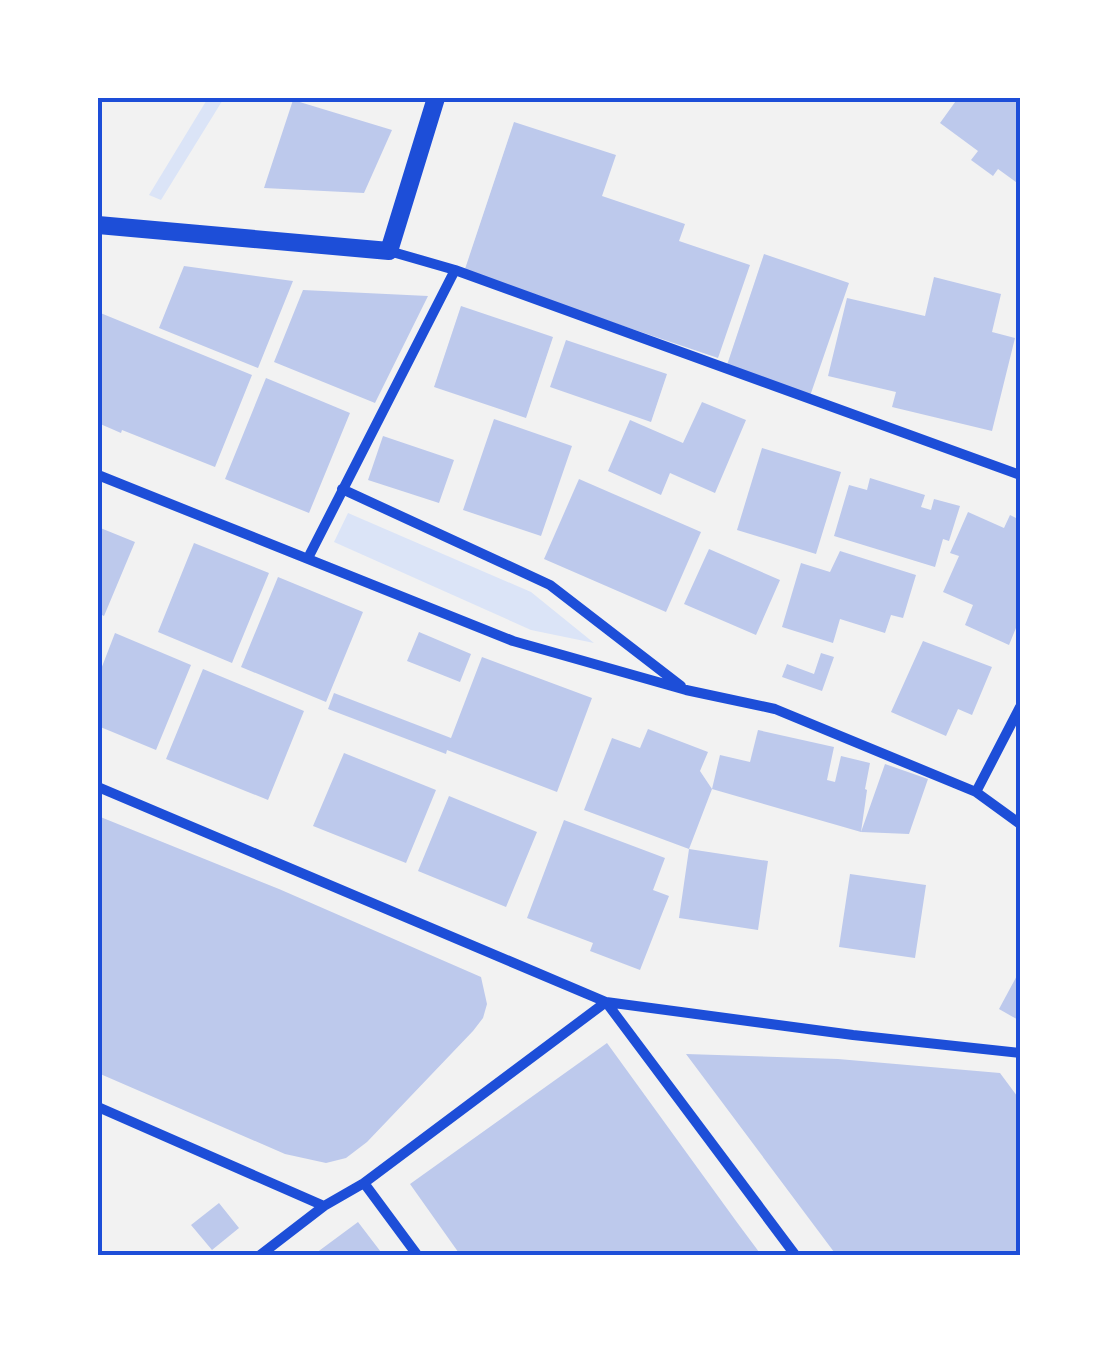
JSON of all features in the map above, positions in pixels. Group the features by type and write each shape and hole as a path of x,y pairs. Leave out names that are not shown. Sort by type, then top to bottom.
{"street":[{"path":"389,251 436,98"},
{"path":"98,225 389,251 454,270 1020,475"},
{"path":"308,558 454,270"},
{"path":"98,475 513,641 686,690 775,709 976,792 1020,824"},
{"path":"342,489 550,586 686,690"},
{"path":"976,792 1020,707"},
{"path":"98,786 606,1002 1020,1053"},
{"path":"259,1256 606,1002"},
{"path":"606,1002 796,1256"},
{"path":"98,1107 324,1206"},
{"path":"364,1182 418,1256"}],"shaded area":[{"path":"208,98 224,98 161,200 149,195"},
{"path":"348,513 531,592 594,643 531,630 334,542"}],"building":[{"path":"958,98 1020,98 1020,185 998,169 993,176 971,160 978,151 940,123"},
{"path":"293,100 392,130 364,193 264,188"},
{"path":"514,122 616,155 602,196 685,224 679,241 750,265 718,358 464,272"},
{"path":"764,254 849,283 810,396 726,368"},
{"path":"184,266 293,281 258,368 159,328"},
{"path":"934,277 1001,294 992,332 1015,338 992,431 892,407 896,392 828,376 847,298 925,316"},
{"path":"303,290 428,296 375,403 274,362"},
{"path":"461,306 553,337 526,418 434,387"},
{"path":"98,312 252,375 215,467 98,423"},
{"path":"566,340 667,374 651,422 550,387"},
{"path":"266,378 350,413 309,513 225,479"},
{"path":"702,402 746,420 715,493 670,473 661,495 608,471 630,420 683,443"},
{"path":"494,419 572,446 541,536 463,510"},
{"path":"383,436 454,460 439,503 368,480"},
{"path":"762,448 841,472 816,554 737,530"},
{"path":"870,478 925,495 921,507 931,510 934,499 960,506 949,541 943,539 935,567 834,536 849,485 867,490"},
{"path":"579,479 701,532 666,612 544,559"},
{"path":"968,512 1004,528 1010,515 1020,520 1020,618 1009,645 965,625 973,605 943,592 959,556 950,553"},
{"path":"98,527 135,542 104,616 98,613"},
{"path":"194,543 269,573 232,663 158,632"},
{"path":"709,549 780,580 756,635 684,604"},
{"path":"840,551 916,575 903,618 891,615 885,633 840,619 833,643 782,627 801,563 830,572"},
{"path":"278,577 363,612 326,702 241,667"},
{"path":"419,632 471,654 460,682 407,661"},
{"path":"115,633 191,665 156,750 98,726 98,677"},
{"path":"923,641 992,667 972,715 958,709 946,736 891,712"},
{"path":"821,653 834,657 822,691 782,677 787,664 814,674"},
{"path":"482,657 592,698 557,792 328,709 334,693 451,738"},
{"path":"203,669 304,711 268,800 166,759"},
{"path":"648,729 708,752 700,771 712,789 689,849 584,810 612,738 640,748"},
{"path":"758,730 834,747 827,780 835,782 841,756 870,763 861,832 712,789 720,755 750,762"},
{"path":"344,753 436,790 406,863 313,826"},
{"path":"885,764 928,779 909,834 861,832"},
{"path":"449,796 537,832 506,907 418,871"},
{"path":"98,816 481,977 487,1004 483,1018 367,1142 346,1158 326,1163 285,1154 98,1073"},
{"path":"564,820 665,858 653,890 669,896 640,970 590,951 593,943 527,918"},
{"path":"689,849 768,861 758,930 679,918"},
{"path":"850,874 926,885 915,958 839,947"},
{"path":"1020,970 1020,1021 999,1009"},
{"path":"607,1043 762,1256 461,1256 410,1184"},
{"path":"686,1054 838,1059 1000,1073 1020,1100 1020,1256 837,1256"},
{"path":"219,1203 239,1228 212,1250 191,1225"},
{"path":"358,1222 384,1256 312,1256"}]}
